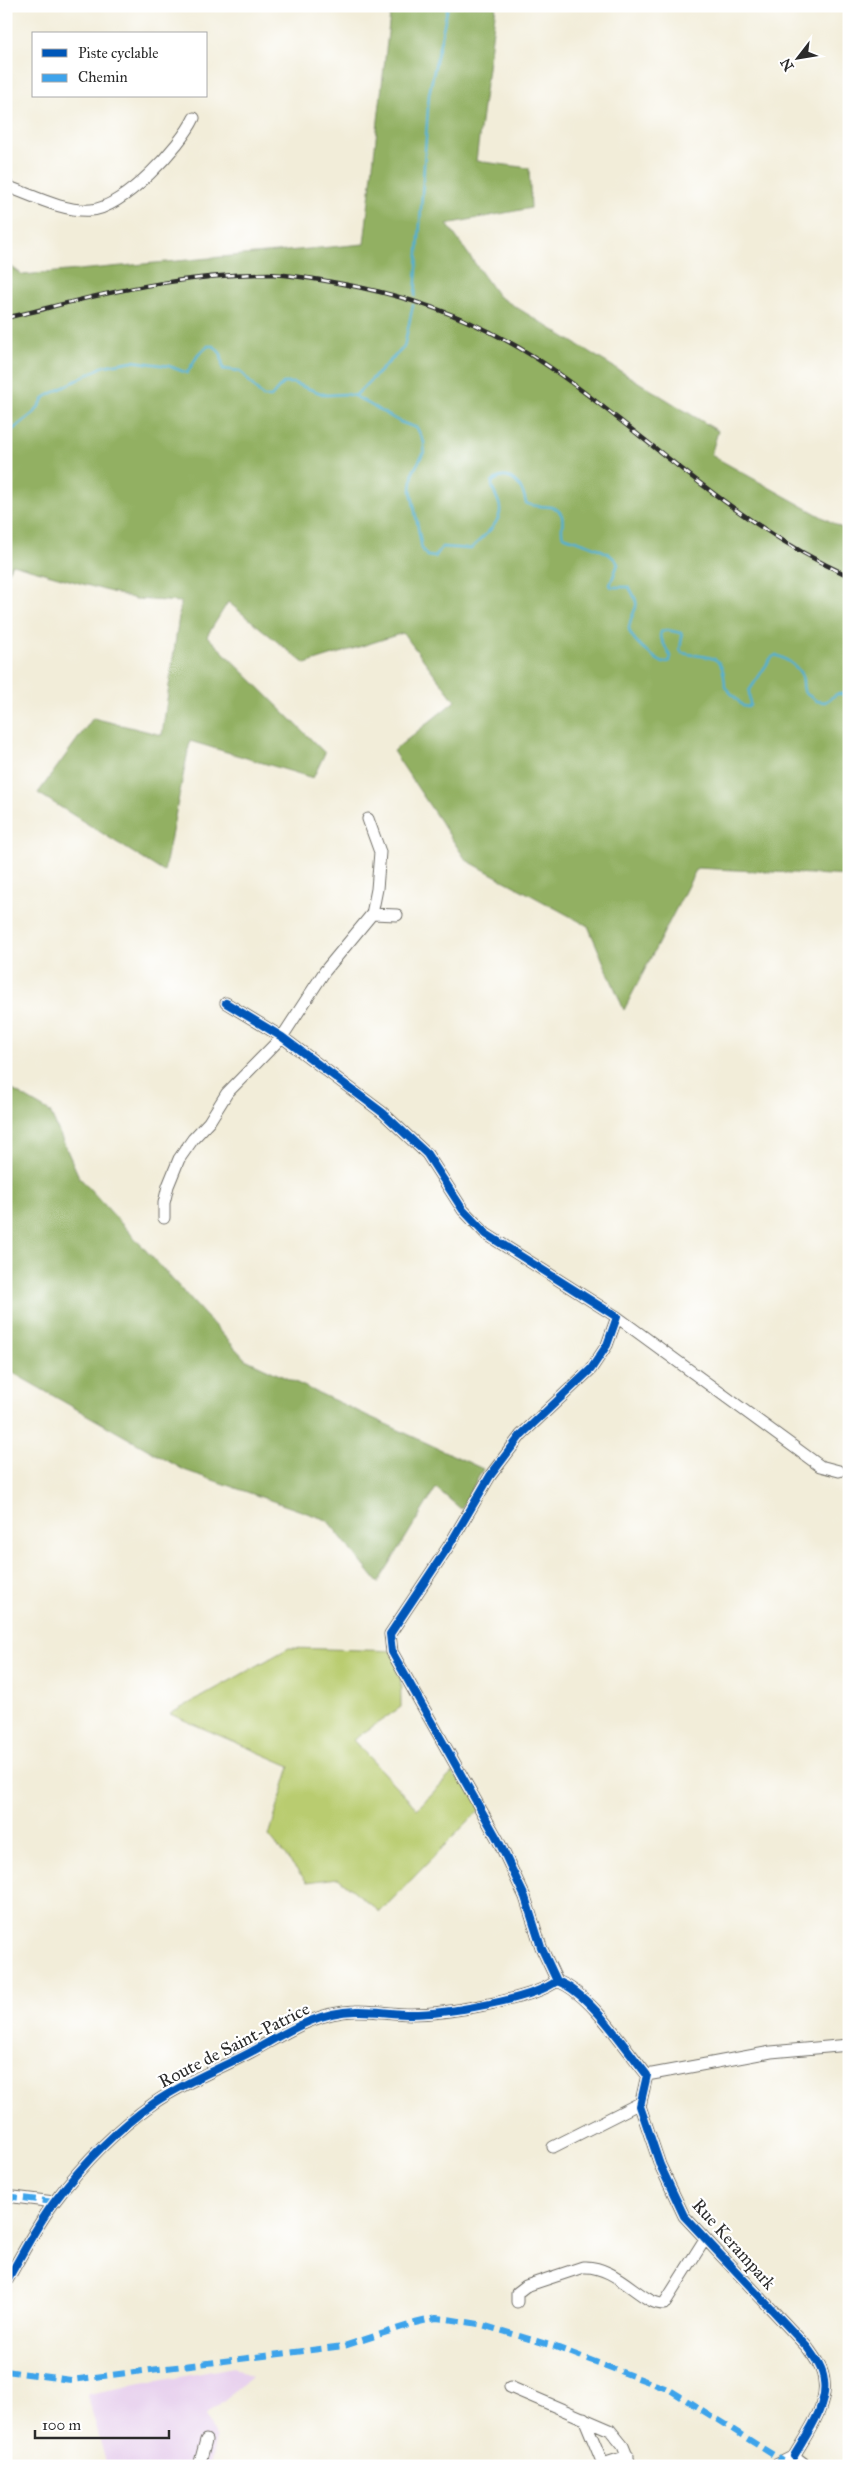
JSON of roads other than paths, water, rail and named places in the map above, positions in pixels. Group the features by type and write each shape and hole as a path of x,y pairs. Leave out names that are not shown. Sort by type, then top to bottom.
{"street":[{"path":"6,186 68,208 98,209 116,202 132,190 188,132 194,118"},
{"path":"164,1218 164,1203 179,1159 193,1139 209,1122 226,1093 282,1037 326,971 372,914 378,889 380,852 368,819"},
{"path":"372,914 397,916"},
{"path":"226,1002 282,1037 383,1113 427,1154 463,1210 486,1234 617,1318 820,1466 839,1471"},
{"path":"617,1318 607,1345 591,1369 522,1435 490,1476 450,1544 390,1634 392,1652 498,1840 525,1897 541,1947 557,1982 568,1986 589,2004 647,2075"},
{"name":"Route de Saint-Patrice","path":"6,2282 54,2202 95,2155 154,2103 180,2086 226,2065 294,2026 326,2015 354,2011 413,2014 490,2004 525,1996 548,1988 557,1982"},
{"path":"647,2075 771,2052 849,2045"},
{"path":"553,2147 640,2103 647,2075"},
{"name":"Rue Kerampark","path":"640,2103 670,2190 684,2216 807,2346 821,2370 825,2394 820,2408 794,2456"},
{"path":"6,2196 54,2202"},
{"path":"517,2302 517,2293 526,2286 583,2267 592,2266 614,2275 652,2300 664,2304 705,2239"},
{"path":"510,2387 584,2418 610,2430 623,2446 630,2461 603,2464 584,2418"},
{"path":"199,2466 206,2440"},
{"path":"774,2466 794,2456 807,2466"}],"waterway":[{"path":"415,296 429,94 448,6"},
{"path":"355,396 404,347 413,305"},
{"path":"6,435 35,412 45,397 104,366 132,361 169,366 187,373 198,355 208,346 214,346 221,354 223,369 240,371 263,397 271,397 283,383 293,383 326,395 346,394 355,396 400,422 417,428 424,442 424,452 413,472 411,490 422,549 427,556 435,557 442,547 471,549 485,536 500,514 492,482 499,478 510,478 519,485 526,503 535,506 551,507 559,511 562,516 563,536 602,550 614,559 618,564 610,585 612,587 629,587 636,600 636,608 630,620 630,632 642,647 663,663 670,661 670,656 660,636 661,632 667,630 681,633 680,649 682,653 709,657 719,662 724,676 725,687 743,706 748,707 750,705 749,691 771,658 776,655 797,669 802,676 805,693 817,701 825,702 837,694 844,694 849,711"}],"railway":[{"path":"6,318 74,301 157,284 241,275 289,275 348,285 408,300 436,309 491,332 543,363 738,511 811,557 849,576"}]}
